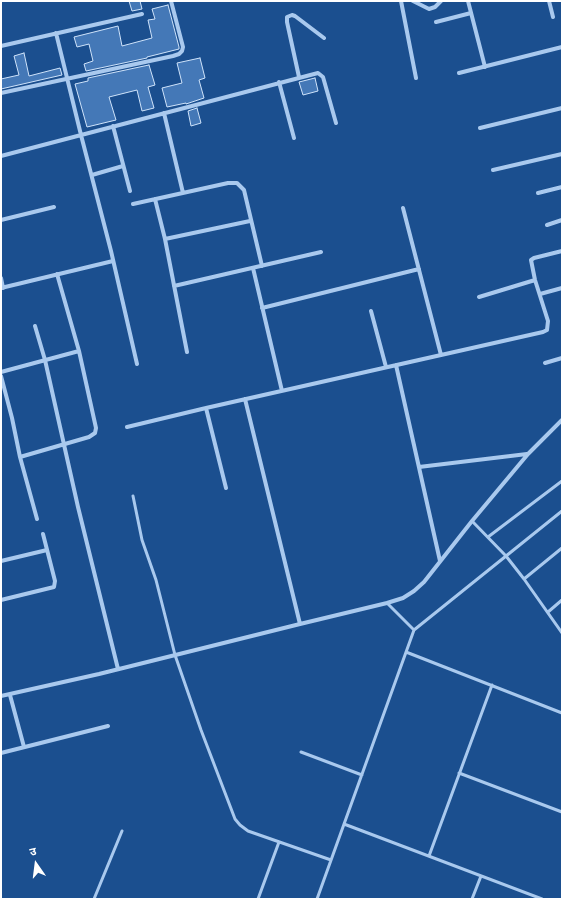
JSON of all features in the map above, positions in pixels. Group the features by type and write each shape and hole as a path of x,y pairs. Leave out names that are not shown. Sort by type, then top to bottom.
{"street":[{"path":"1,93 173,56 182,52 183,47 171,1"},
{"path":"401,1 416,78"},
{"path":"413,1 429,10 441,1"},
{"path":"468,1 485,67"},
{"path":"549,1 553,17"},
{"path":"436,22 471,13"},
{"path":"1,46 142,14"},
{"path":"299,77 286,22 287,17 292,14 324,38"},
{"path":"56,33 113,260 137,364"},
{"path":"459,74 562,47"},
{"path":"1,156 314,73 321,74 323,77 336,124"},
{"path":"279,82 294,138"},
{"path":"480,128 562,108"},
{"path":"164,113 183,193"},
{"path":"112,126 130,191"},
{"path":"493,170 562,154"},
{"path":"92,175 123,166"},
{"path":"133,204 228,183 237,183 244,190 250,221 262,266"},
{"path":"538,193 562,187"},
{"path":"155,199 165,239 187,352"},
{"path":"1,220 54,207"},
{"path":"403,208 441,355"},
{"path":"547,225 562,220"},
{"path":"165,239 250,221"},
{"path":"127,427 386,367 540,334 547,330 548,321 531,266 531,260 532,258 562,250"},
{"path":"174,286 321,252"},
{"path":"1,278 2,288 113,260"},
{"path":"253,268 282,391"},
{"path":"262,308 419,269"},
{"path":"20,457 89,437 95,433 96,428 79,351 57,274"},
{"path":"479,297 535,280"},
{"path":"540,294 562,288"},
{"path":"371,311 386,367"},
{"path":"35,326 118,669"},
{"path":"1,372 79,351"},
{"path":"545,362 562,358"},
{"path":"396,365 440,561"},
{"path":"1,376 20,457 37,519"},
{"path":"245,399 300,624"},
{"path":"206,408 226,488"},
{"path":"1,696 118,669 403,598 424,582 472,521 528,454 562,420"},
{"path":"419,467 528,454"},
{"path":"1,600 54,587 55,581 42,534"},
{"path":"1,561 47,550"},
{"path":"10,695 24,748"},
{"path":"1,753 108,726"}],"lane":[{"path":"488,537 562,481"},
{"path":"133,496 142,540 156,580 175,655 200,730 235,819 248,831 331,860"},
{"path":"317,899 414,630 562,511"},
{"path":"472,521 506,556 524,578 562,633"},
{"path":"524,578 562,548"},
{"path":"548,612 562,600"},
{"path":"387,603 414,630"},
{"path":"406,652 562,713"},
{"path":"429,856 492,685"},
{"path":"301,752 362,775"},
{"path":"460,773 562,812"},
{"path":"344,824 542,899"},
{"path":"94,899 122,831"},
{"path":"258,899 279,842"},
{"path":"472,899 481,876"}],"building":[{"path":"129,1 140,1 142,9 132,11"},
{"path":"168,5 179,49 147,58 86,71 84,64 93,61 89,44 77,47 74,37 118,26 122,46 152,38 148,20 155,19 152,9"},
{"path":"24,53 29,76 60,68 62,75 1,89 1,79 19,75 14,56"},
{"path":"200,58 205,78 199,80 204,98 186,104 167,107 162,88 182,83 177,63"},
{"path":"149,65 155,85 148,87 154,108 142,111 137,90 109,97 116,120 87,127 75,84 88,81 88,78"},
{"path":"315,78 318,91 303,95 299,82"},
{"path":"197,108 201,123 191,126 188,111"}]}
